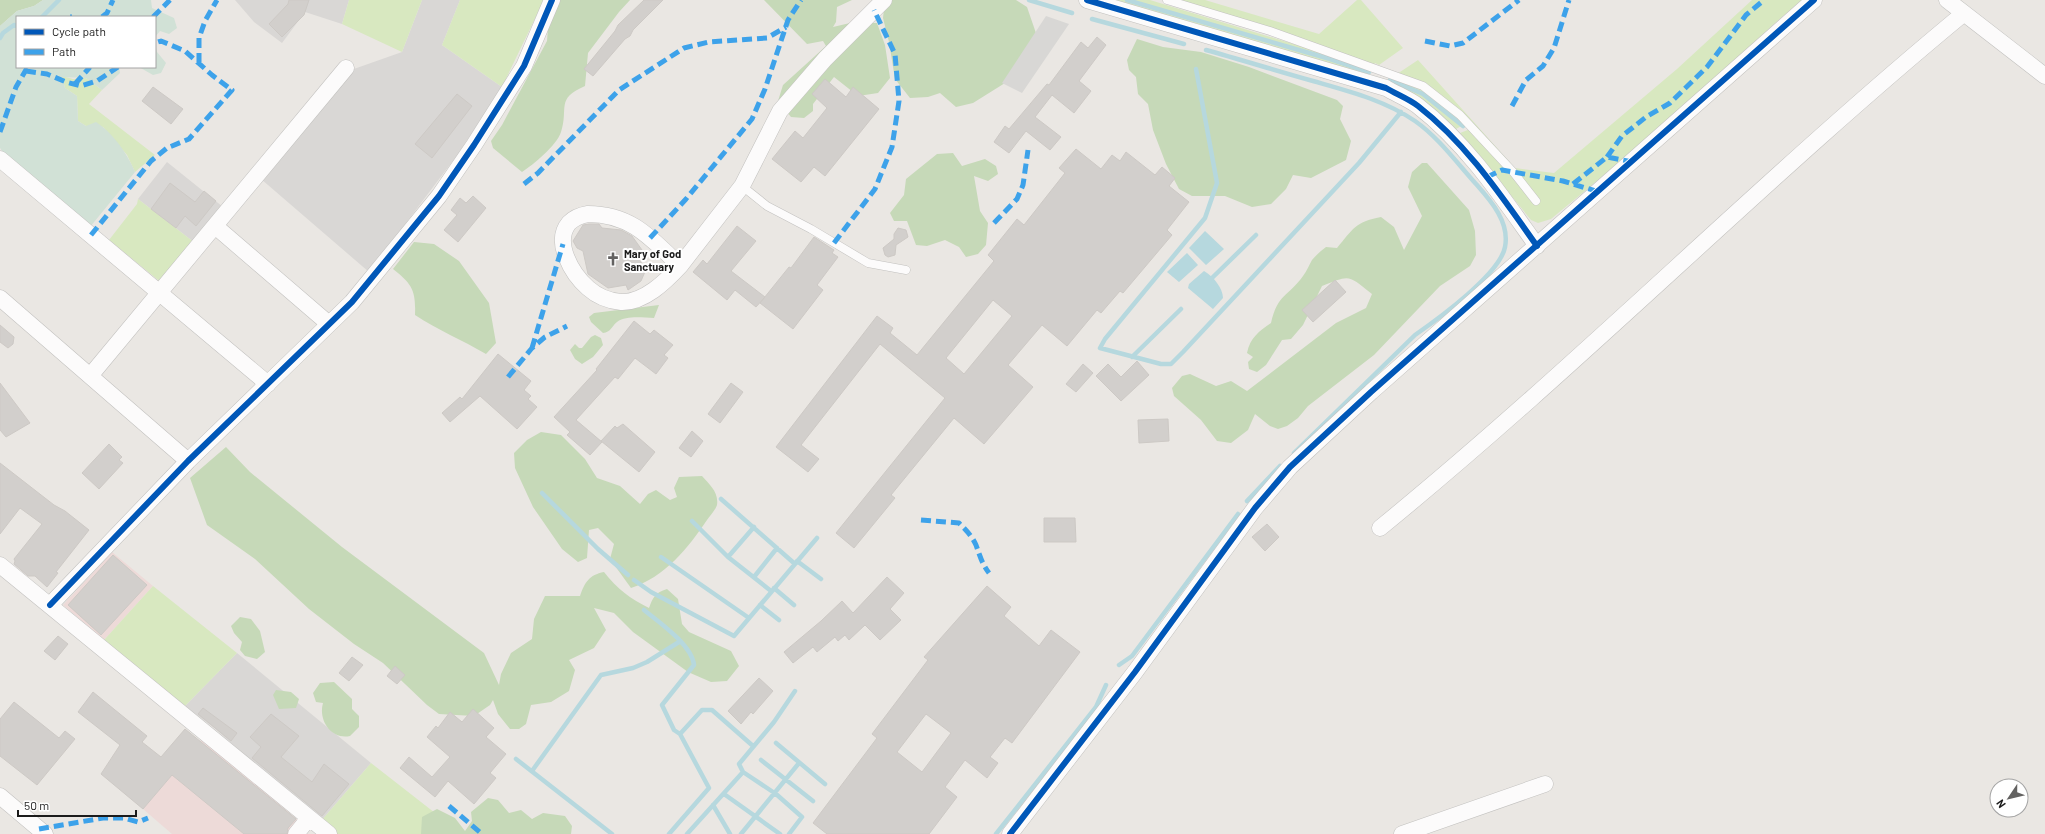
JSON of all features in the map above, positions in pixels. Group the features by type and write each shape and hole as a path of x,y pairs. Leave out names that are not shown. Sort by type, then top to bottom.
{"street":[{"path":"50,605 188,461 352,302 450,181 524,66 552,0"},
{"path":"680,266 636,226 614,216 588,214 579,216 569,222 564,233 562,244 568,263 588,288 605,299 622,302 638,298 666,281 680,266 742,186 780,111 825,59 884,0"},
{"path":"1086,0 1350,76 1392,91 1417,105 1451,136 1489,180 1538,246"},
{"path":"1010,834 1135,672 1254,508 1285,473 1371,392 1538,246 1814,0"},
{"path":"1947,0 1963,14 2045,76"},
{"path":"1380,528 1440,480 1752,197 1879,84 1963,14"},
{"path":"90,376 346,68"},
{"path":"0,159 268,384"},
{"path":"215,226 329,324"},
{"path":"0,298 188,461"},
{"path":"0,565 329,834"},
{"path":"1402,834 1545,784"},
{"path":"0,796 45,834"},
{"path":"296,834 309,818"}],"lane":[{"path":"1168,0 1270,31 1424,86 1460,115 1514,173 1536,201"},
{"path":"742,186 767,206 811,229 868,263 906,270"}],"shaded area":[{"path":"235,0 349,0 342,24 305,12 282,43 254,22"},
{"path":"422,0 460,0 442,45 502,87 458,154 369,272 261,179 351,70 402,52"},
{"path":"1046,16 1069,24 1022,93 1002,83"},
{"path":"167,162 223,207 195,243 138,199"},
{"path":"112,552 153,586 104,640 63,605"},
{"path":"237,653 371,763 321,821 214,728 185,706"},
{"path":"202,739 299,821 288,834 172,834 143,809"}],"green space":[{"path":"0,0 43,0 34,6 17,11 0,26"},
{"path":"43,0 151,0 152,8 174,18 177,28 169,34 160,31 156,36 156,16 16,16 16,68 119,68 120,73 102,90 86,78 62,77 65,88 77,96 78,121 86,126 96,122 108,132 124,151 135,172 90,227 5,155 0,148 0,26 17,11 34,6"},
{"path":"349,0 422,0 402,52 342,24"},
{"path":"460,0 544,0 502,87 442,45"},
{"path":"557,0 630,0 588,53 585,86 570,95 566,100 563,124 559,137 544,154 522,172 493,148 491,141 502,125 547,41 548,28"},
{"path":"764,0 852,0 837,7 836,22 833,27 850,23 877,23 885,45 890,78 878,93 858,96 834,77 813,104 813,111 804,118 791,117 778,101 783,85 826,46 823,41 807,44"},
{"path":"885,0 1016,0 1027,7 1038,39 1013,78 973,103 956,107 940,93 928,97 910,98 895,79 889,42 883,18"},
{"path":"1114,0 1150,0 1326,54 1174,0 1205,0 1319,34 1357,0 1361,0 1403,48 1379,65 1375,63 1368,76"},
{"path":"1752,0 1802,0 1620,162 1551,219 1538,223 1531,220 1460,133 1473,128 1461,114 1397,74 1418,60 1515,168 1554,173 1677,69"},
{"path":"1137,39 1163,47 1201,52 1249,67 1337,100 1343,106 1340,119 1351,141 1346,160 1311,178 1293,175 1286,189 1271,204 1252,207 1225,196 1192,196 1179,189 1166,164 1153,130 1148,104 1138,94 1136,77 1129,70 1127,60"},
{"path":"156,48 157,52 166,63 161,73 153,75 141,68 156,68"},
{"path":"62,76 73,79 86,78 102,90 89,104 155,155 135,172 127,155 103,127 86,126 78,121 77,96 65,88"},
{"path":"1393,77 1424,89 1465,124 1456,129 1422,100 1391,84 1390,80"},
{"path":"953,153 962,166 985,159 996,166 998,174 988,181 974,176 980,211 988,223 986,245 978,254 966,257 959,247 945,240 927,246 916,245 907,221 894,221 890,213 904,195 906,179 937,154"},
{"path":"1422,163 1427,163 1469,210 1475,231 1476,255 1470,266 1440,286 1374,355 1308,406 1298,418 1287,426 1278,429 1270,426 1255,414 1248,430 1231,443 1217,441 1201,420 1174,396 1172,388 1182,376 1190,374 1216,386 1231,381 1247,391 1336,323 1366,308 1372,294 1349,278 1344,278 1322,286 1303,325 1291,339 1282,340 1266,365 1257,372 1249,369 1248,362 1253,357 1247,353 1250,343 1259,332 1271,323 1280,300 1298,283 1312,260 1326,247 1337,248 1355,227 1365,221 1381,217 1394,227 1404,250 1422,216 1408,187 1412,172"},
{"path":"138,199 195,243 163,284 109,240 137,204"},
{"path":"414,242 434,244 459,261 489,303 496,343 486,354 415,315 415,299 412,288 405,279 393,269"},
{"path":"659,305 654,318 625,318 617,322 609,330 603,333 591,322 589,317 594,313"},
{"path":"595,335 601,338 603,345 593,357 582,364 575,359 570,350 575,344 579,348 582,348 591,337"},
{"path":"541,432 561,435 585,459 597,478 620,486 640,504 648,494 656,490 670,500 677,497 674,488 679,477 702,476 715,492 717,505 692,541 675,560 655,577 631,588 610,559 614,544 598,528 589,530 587,558 578,562 562,549 533,507 515,468 514,453 527,440"},
{"path":"226,447 250,472 342,547 484,653 499,685 501,674 511,653 532,639 534,619 545,596 580,596 591,577 604,572 614,584 625,593 649,608 655,596 667,589 678,599 682,624 689,632 731,651 739,666 727,681 711,682 688,672 633,632 614,613 594,608 606,630 594,648 569,660 575,670 569,691 551,702 531,705 526,724 519,729 510,729 498,714 493,700 490,705 474,716 439,714 427,705 383,663 354,644 309,609 255,559 207,525 190,478"},
{"path":"153,586 237,653 185,706 104,640"},
{"path":"240,617 251,619 260,631 265,652 257,659 245,656 240,650 242,642 234,633 231,626"},
{"path":"334,682 352,699 352,709 359,716 359,727 350,736 337,735 332,732 324,722 322,716 323,703 316,702 313,693 320,683"},
{"path":"276,690 291,692 299,699 296,708 279,709 273,695"},
{"path":"371,763 462,834 337,834 321,821"},
{"path":"488,798 498,800 509,813 521,810 532,819 543,813 565,816 572,826 571,834 421,834 422,817 437,809 455,818 465,831 472,821 471,812"}],"water":[{"path":"1205,231 1224,249 1206,265 1189,248"},
{"path":"1187,253 1198,265 1179,282 1167,272"},
{"path":"1204,271 1217,283 1223,294 1223,298 1213,309 1188,288 1189,284"}],"building":[{"path":"289,0 309,0 304,15 282,37 269,24 288,4"},
{"path":"644,0 663,0 633,30 630,36 625,39 593,76 584,69 615,31 618,25"},
{"path":"1097,37 1106,45 1079,81 1091,91 1074,113 1052,95 1035,117 1061,137 1050,150 1026,131 1009,153 994,142 1005,126 1009,129 1047,84 1049,85 1081,42 1088,48"},
{"path":"825,79 846,97 853,87 879,109 825,176 814,167 801,182 772,159 795,131 803,138 827,108 812,94"},
{"path":"153,87 183,109 171,124 142,101"},
{"path":"457,94 472,106 432,158 415,144"},
{"path":"1076,149 1101,169 1112,155 1120,161 1126,152 1155,175 1162,167 1175,178 1169,186 1189,202 1167,230 1172,235 1123,293 1120,291 1101,313 1097,310 1067,346 1042,325 1008,365 1033,387 984,444 954,418 891,495 895,498 854,548 836,533 945,398 880,344 801,445 819,459 808,472 776,447 877,316 893,328 890,333 917,355 994,261 988,255 1017,219 1024,225 1065,173 1059,168","holes":["993,300 1012,316 964,374 946,358"]},
{"path":"170,183 195,202 204,191 216,201 196,226 185,216 176,228 151,209"},
{"path":"473,196 486,208 458,242 444,230 457,215 451,210 460,198 466,203"},
{"name":"Mary of God Sanctuary","path":"599,224 602,228 621,230 632,236 642,250 641,266 647,267 641,281 628,290 626,285 608,288 588,274 583,251 577,248 573,241 583,225"},
{"path":"737,226 756,241 731,271 765,297 756,307 735,290 727,300 693,272 703,260 707,264"},
{"path":"898,228 906,230 908,237 896,245 895,255 888,257 885,255 883,248 894,239 894,234"},
{"path":"814,237 834,250 832,253 838,257 817,285 823,290 793,329 760,303 789,267 791,268"},
{"path":"1335,280 1346,292 1313,322 1302,310"},
{"path":"634,321 650,334 654,330 673,345 664,355 668,358 656,374 635,358 618,379 615,377 576,420 602,442 590,455 567,435 570,432 554,417 597,370 596,369"},
{"path":"0,325 14,337 13,344 8,348 0,342"},
{"path":"498,354 531,381 524,390 531,396 528,399 537,407 517,429 480,396 450,422 442,413 460,397 462,399"},
{"path":"1137,361 1149,375 1121,401 1096,376 1108,364 1121,377"},
{"path":"1083,364 1093,373 1076,392 1066,384"},
{"path":"0,383 30,423 6,437 0,430"},
{"path":"731,383 743,392 720,423 708,414"},
{"path":"1168,419 1169,441 1139,443 1138,420"},
{"path":"623,424 655,452 639,472 601,441 615,426 617,428"},
{"path":"692,431 703,441 691,457 679,448"},
{"path":"109,444 122,457 119,460 123,463 99,489 82,473"},
{"path":"0,463 89,530 56,572 58,573 47,587 35,576 28,576 14,564 14,559 42,524 20,508 0,534"},
{"path":"1044,518 1075,518 1076,542 1044,542"},
{"path":"1267,524 1279,537 1265,551 1252,537"},
{"path":"113,555 147,585 101,635 68,605"},
{"path":"887,577 904,593 890,609 901,620 880,640 865,625 849,640 845,635 838,641 835,637 817,652 813,647 793,663 784,652 842,601 853,613"},
{"path":"987,586 1011,607 1004,616 1039,646 1051,630 1080,652 1012,743 1005,738 990,757 998,763 987,778 965,760 945,787 957,797 929,834 827,834 813,823 877,738 872,734 928,660 924,657","holes":["926,714 951,733 922,772 897,752"]},
{"path":"58,636 68,644 55,660 44,651"},
{"path":"352,657 363,665 349,681 339,673"},
{"path":"395,666 405,675 397,684 387,676"},
{"path":"759,678 773,691 753,714 751,712 741,724 728,711"},
{"path":"93,692 147,736 142,742 161,757 185,729 296,819 288,828 287,834 244,834 172,775 143,809 101,774 120,745 78,712"},
{"path":"14,702 59,738 65,731 75,739 37,785 0,756 0,719"},
{"path":"203,708 237,733 231,741 198,714"},
{"path":"473,709 494,728 486,737 506,754 490,773 496,778 474,804 448,781 435,797 400,768 409,757 432,777 450,757 427,737 436,726 438,728 450,712 462,722"},
{"path":"271,714 299,736 281,757 312,782 324,764 349,784 322,816 252,758 261,747 250,737"}],"waterway":[{"path":"43,16 59,0"},
{"path":"1029,0 1072,13"},
{"path":"1127,0 1330,59 1369,72"},
{"path":"1092,19 1184,44"},
{"path":"0,38 3,33 14,25 16,26"},
{"path":"1206,50 1352,93 1391,107 1415,121 1432,135 1482,191 1498,212 1505,229 1505,247 1501,258 1492,270 1467,295 1415,335 1294,453"},
{"path":"1196,69 1217,183 1205,218 1105,339 1100,348 1161,364 1171,364 1183,352 1359,163 1401,112"},
{"path":"1390,80 1423,94 1463,126"},
{"path":"1212,278 1256,235"},
{"path":"1132,357 1181,309"},
{"path":"1247,501 1280,466"},
{"path":"542,493 598,549 628,575"},
{"path":"721,499 795,564"},
{"path":"1119,665 1132,656 1238,514"},
{"path":"692,521 728,557 771,591"},
{"path":"728,557 754,527"},
{"path":"634,580 651,592 734,636 817,538"},
{"path":"754,577 777,548"},
{"path":"661,557 749,618"},
{"path":"797,561 821,579"},
{"path":"774,588 794,605"},
{"path":"760,605 779,620"},
{"path":"644,610 674,634 692,657 694,665 662,705 674,730 680,734 702,710 712,710 753,746"},
{"path":"532,771 601,675 633,668 647,662 679,642"},
{"path":"996,834 1096,707 1106,685"},
{"path":"789,834 802,817 776,794 743,772 739,764 774,722 795,691"},
{"path":"669,834 709,788 680,734"},
{"path":"776,743 825,784"},
{"path":"516,759 612,834"},
{"path":"761,760 813,801"},
{"path":"741,834 799,763"},
{"path":"687,834 743,772"},
{"path":"724,794 780,834"},
{"path":"713,805 730,834"}],"marked path":[{"path":"103,16 107,13 113,0"},
{"path":"154,16 170,0"},
{"path":"199,63 199,38 205,21 217,0"},
{"path":"650,238 686,199 752,119 765,89 788,20 801,0"},
{"path":"1425,41 1450,46 1463,43 1519,0"},
{"path":"1512,106 1526,80 1543,66 1554,48 1569,0"},
{"path":"1607,157 1622,136 1646,117 1670,103 1707,67 1746,15 1764,0"},
{"path":"834,243 875,189 892,147 899,101 895,54 874,10"},
{"path":"524,184 538,173 619,90 684,48 709,42 767,38 786,27"},
{"path":"91,235 151,161 167,148 189,139 232,90 212,75 185,51 161,41 156,43"},
{"path":"0,132 16,87 27,68"},
{"path":"75,84 89,68"},
{"path":"26,71 47,74 66,82 81,86 97,81 116,68"},
{"path":"994,223 1017,199 1023,185 1028,150"},
{"path":"1573,184 1607,157 1633,162"},
{"path":"1487,177 1502,170 1563,181 1599,192"},
{"path":"532,348 563,244"},
{"path":"508,377 532,348 545,337 567,326"},
{"path":"921,520 959,523 973,539 989,573"},
{"path":"449,806 482,834"},
{"path":"39,829 103,818 124,818 138,822 148,818"}],"cycle path":[{"path":"50,605 188,461 352,302 439,196 474,145 524,66 552,0"},
{"path":"1087,0 1386,88 1407,99 1436,121 1468,154 1497,190 1537,246"},
{"path":"1010,834 1135,672 1255,508 1290,467 1371,392 1814,0"}],"place":[{"name":"Mary of God Sanctuary","path":"613,259"}]}
